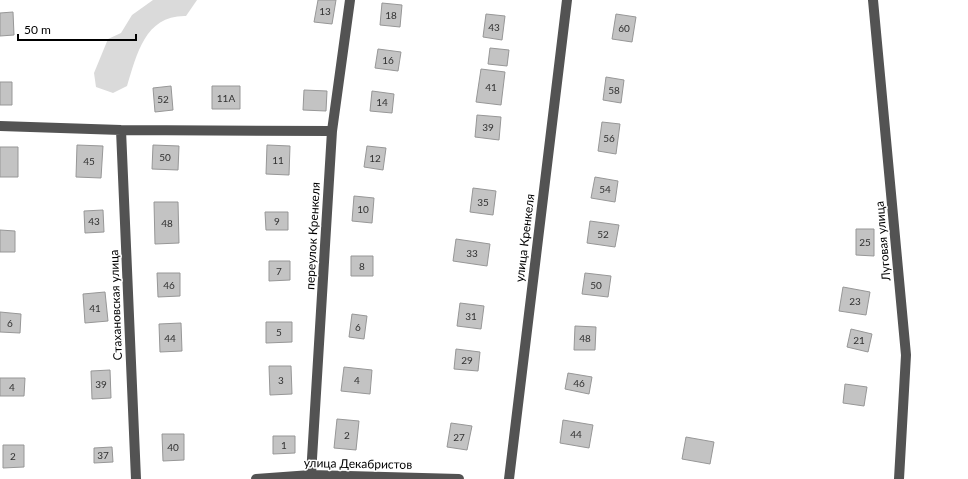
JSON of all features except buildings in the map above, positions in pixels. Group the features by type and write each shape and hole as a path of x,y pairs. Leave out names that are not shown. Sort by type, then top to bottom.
{"street":[{"name":"переулок Кренкеля","path":"311,475 332,131 350,0"},
{"name":"улица Кренкеля","path":"509,479 567,0"},
{"name":"Луговая улица","path":"873,0 906,355 899,479"},
{"path":"0,126 122,130 332,131"},
{"name":"Стахановская улица","path":"122,130 136,479"},
{"name":"улица Декабристов","path":"256,479 311,475 459,479"}],"shaded area":[{"path":"153,0 197,0 186,16 172,17 161,22 152,29 139,50 127,86 113,93 96,87 94,73 108,39 121,33 132,15"}]}
